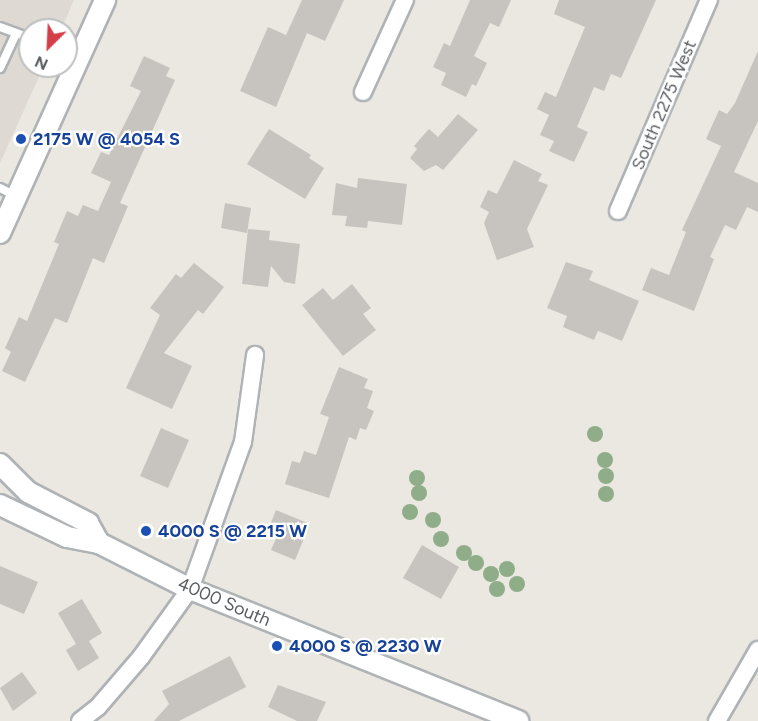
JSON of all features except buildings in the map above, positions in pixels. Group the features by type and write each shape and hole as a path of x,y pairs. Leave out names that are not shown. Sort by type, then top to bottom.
{"street":[{"path":"78,45 105,0"},
{"path":"363,92 405,0"},
{"name":"South 2275 West","path":"618,211 709,0"},
{"path":"0,233 9,192 61,78"},
{"path":"80,721 98,707 141,657 190,589 243,442 255,355"},
{"name":"4000 South","path":"0,464 28,492 88,523 99,543"},
{"name":"4000 South","path":"0,505 67,537 99,543 190,589 507,719"},
{"path":"717,721 758,650"}],"lane":[{"path":"0,27 16,33 0,68"}],"shaded area":[{"path":"0,0 74,0 66,18 18,18 18,78 39,78 0,163"}],"place":[{"name":"2175 W @ 4054 S","path":"21,139"},
{"name":"4000 S @ 2215 W","path":"146,531"},
{"name":"4000 S @ 2230 W","path":"277,646"}]}
